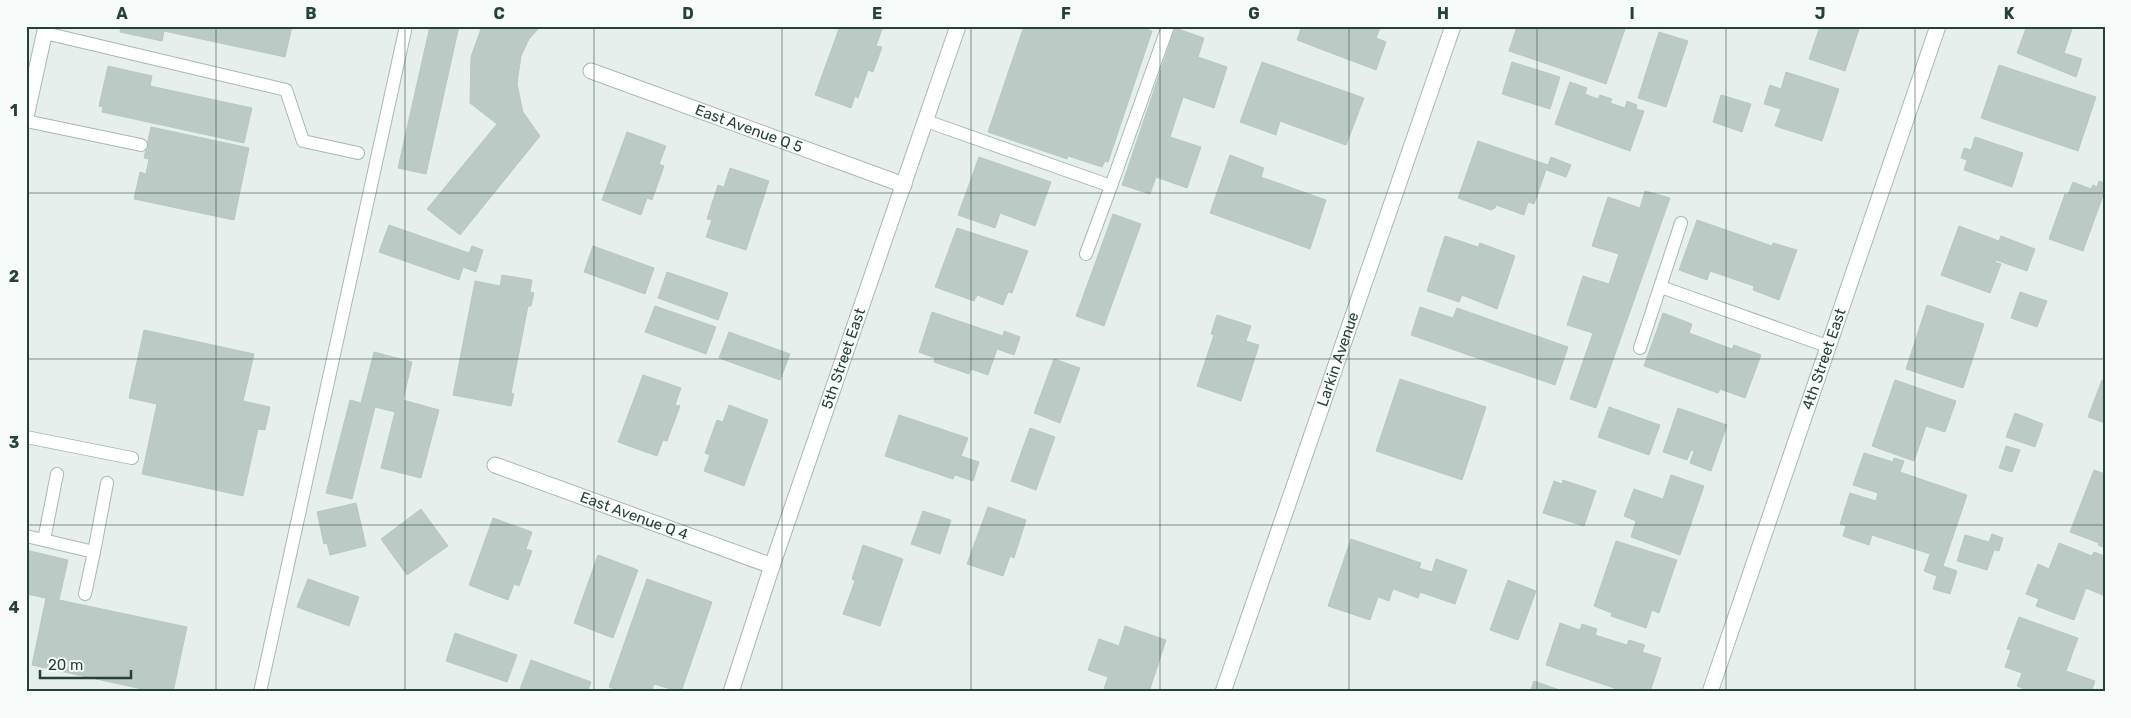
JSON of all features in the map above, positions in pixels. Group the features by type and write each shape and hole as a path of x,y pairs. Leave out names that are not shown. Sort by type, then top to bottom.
{"street":[{"name":"5th Street East","path":"731,692 772,566 958,26"},
{"name":"Larkin Avenue","path":"1223,692 1453,26"},
{"name":"4th Street East","path":"1710,692 1938,26"},
{"path":"26,119 46,30"},
{"name":"East Avenue Q 5","path":"592,71 904,185"},
{"name":"East Avenue Q 4","path":"495,465 772,566"}],"lane":[{"path":"260,692 406,26"},
{"path":"1086,254 1167,29"},
{"path":"46,30 286,90 303,141 358,153"},
{"path":"26,119 141,145"},
{"path":"926,121 1111,186"},
{"path":"1640,348 1680,223"},
{"path":"1661,287 1827,346"},
{"path":"26,437 132,458"},
{"path":"44,540 56,474"},
{"path":"85,594 107,483"},
{"path":"26,536 94,552"}],"building":[{"path":"121,26 292,26 285,57 164,31 162,41 120,32"},
{"path":"430,26 459,26 426,174 398,168"},
{"path":"482,26 541,26 529,39 521,56 517,84 523,112 540,136 460,235 427,209 497,124 470,103 471,57"},
{"path":"840,26 883,26 876,46 882,47 873,72 868,70 858,98 855,96 851,108 815,95"},
{"path":"1024,26 1149,26 1148,30 1152,31 1108,162 1105,161 1102,167 1068,156 1067,159 988,132"},
{"path":"1302,26 1381,26 1376,38 1386,42 1376,70 1297,40"},
{"path":"1517,26 1616,26 1625,29 1606,84 1509,51"},
{"path":"1820,26 1860,26 1845,71 1809,59"},
{"path":"2022,26 2073,26 2064,53 2082,59 2076,77 2017,53 2026,28"},
{"path":"1175,28 1204,38 1198,57 1227,67 1214,108 1183,97 1170,137 1201,147 1187,188 1156,177 1150,194 1122,185"},
{"path":"1659,32 1688,41 1666,107 1638,98"},
{"path":"1262,62 1364,98 1346,145 1280,121 1276,135 1240,122"},
{"path":"1512,62 1560,77 1550,109 1502,94"},
{"path":"1999,65 2096,97 2078,151 1981,118"},
{"path":"108,66 152,76 150,86 252,108 244,143 102,112 103,107 99,106"},
{"path":"1786,72 1839,89 1822,141 1775,126 1781,109 1764,104 1770,85 1781,89"},
{"path":"1570,82 1587,88 1585,94 1598,99 1600,95 1612,99 1610,103 1625,108 1627,101 1637,105 1636,109 1644,111 1630,151 1555,124"},
{"path":"1721,95 1751,104 1742,132 1713,122"},
{"path":"151,127 249,148 234,220 134,199 140,172 146,174 149,159 144,158"},
{"path":"627,132 666,146 659,164 664,166 652,200 647,198 641,215 602,200"},
{"path":"1975,137 2023,153 2012,187 1964,170 1967,160 1961,158 1964,148 1971,150"},
{"path":"1478,141 1548,165 1551,157 1571,165 1566,177 1546,170 1534,204 1528,202 1524,215 1496,205 1491,210 1458,198"},
{"path":"1230,155 1264,168 1261,177 1326,200 1310,249 1210,213"},
{"path":"979,157 1051,182 1035,226 1000,213 995,228 958,215"},
{"path":"730,168 769,181 746,250 706,237 712,220 707,219 718,185 724,187"},
{"path":"2099,181 2105,183 2105,190 2083,251 2049,239 2065,194 2068,195 2073,182 2091,189 2093,185 2097,187"},
{"path":"1645,191 1670,198 1596,408 1570,399 1593,333 1567,325 1583,276 1609,284 1619,254 1592,246 1608,197 1640,208"},
{"path":"1113,214 1141,224 1104,326 1076,316"},
{"path":"1697,220 1772,246 1773,243 1797,250 1779,300 1753,290 1754,286 1710,271 1707,280 1679,270"},
{"path":"389,225 469,253 472,246 483,250 476,272 463,267 459,280 379,252"},
{"path":"1959,226 1999,241 2001,236 2035,249 2027,271 1996,260 1995,262 2001,264 1990,293 1941,275"},
{"path":"957,228 1028,251 1012,293 1008,292 1003,305 977,295 974,301 935,287"},
{"path":"1445,236 1478,247 1480,243 1515,256 1497,309 1462,295 1459,302 1427,291"},
{"path":"593,246 654,268 645,294 584,272"},
{"path":"667,272 728,293 718,320 658,298"},
{"path":"502,275 532,280 530,292 534,293 531,306 528,306 511,393 514,394 511,406 453,395 475,281 500,286"},
{"path":"2020,292 2047,301 2037,327 2011,318"},
{"path":"1927,305 1984,324 1963,388 1906,369"},
{"path":"655,306 716,327 706,354 645,332"},
{"path":"1420,307 1453,318 1457,308 1568,347 1555,385 1411,335"},
{"path":"932,312 1003,336 1004,331 1020,337 1014,355 997,349 988,375 971,369 969,374 934,362 935,358 919,352"},
{"path":"1663,313 1692,324 1689,333 1732,349 1734,345 1761,355 1745,398 1720,389 1718,393 1644,366"},
{"path":"1217,315 1251,326 1246,341 1259,345 1241,401 1197,386 1214,335 1211,334"},
{"path":"144,330 254,354 243,401 270,407 265,430 258,429 243,496 142,474 157,404 129,398"},
{"path":"729,332 790,354 780,380 719,358"},
{"path":"374,352 412,362 403,400 439,410 421,478 381,468 395,412 375,407 352,499 326,493 350,400 361,403"},
{"path":"1054,359 1080,368 1060,423 1034,413"},
{"path":"643,375 681,388 675,405 680,406 667,441 663,440 657,456 618,442"},
{"path":"1400,379 1486,407 1462,480 1376,451"},
{"path":"1895,380 1956,401 1945,432 1926,426 1914,461 1872,446"},
{"path":"2102,380 2105,381 2105,423 2088,417"},
{"path":"729,405 768,420 744,486 704,471 710,455 705,453 717,420 723,422"},
{"path":"1609,407 1660,425 1649,455 1598,437"},
{"path":"1678,408 1727,425 1711,471 1690,463 1694,451 1691,450 1687,460 1663,452"},
{"path":"2015,413 2043,424 2035,447 2006,437"},
{"path":"899,415 968,438 961,456 979,462 973,481 955,475 953,479 885,456"},
{"path":"1030,428 1055,437 1036,490 1011,481"},
{"path":"2006,446 2020,450 2012,472 1999,468"},
{"path":"1864,453 1893,462 1894,458 1904,461 1900,472 1967,495 1943,566 1957,571 1950,594 1933,589 1937,576 1924,571 1930,554 1872,535 1869,545 1843,536 1846,526 1840,524 1850,493 1876,501 1878,493 1853,485"},
{"path":"2094,470 2105,474 2105,548 2098,545 2099,543 2070,532"},
{"path":"1671,475 1704,486 1680,555 1631,537 1636,521 1624,516 1634,489 1663,499"},
{"path":"1563,480 1596,491 1584,526 1543,513 1554,481 1562,484"},
{"path":"356,503 366,546 330,555 327,543 324,544 317,512"},
{"path":"988,507 1026,520 1014,558 1010,556 1003,576 967,564"},
{"path":"421,509 448,546 407,575 381,539"},
{"path":"923,511 951,520 940,554 911,544"},
{"path":"493,518 532,532 526,549 532,551 519,586 514,584 508,600 469,585"},
{"path":"1992,534 2003,538 1999,551 1994,550 1987,570 1957,561 1965,535 1989,542"},
{"path":"1351,539 1421,563 1419,568 1432,572 1436,559 1467,570 1455,604 1420,592 1418,598 1393,589 1389,601 1378,597 1370,620 1328,606"},
{"path":"1616,541 1677,560 1659,613 1652,610 1646,628 1611,616 1612,613 1594,606"},
{"path":"2059,543 2092,556 2094,552 2105,556 2105,596 2086,588 2074,620 2036,606 2039,599 2026,594 2038,564 2049,569"},
{"path":"863,545 903,559 880,626 843,614 855,581 852,579"},
{"path":"26,550 68,560 59,600 187,627 173,692 156,692 32,665 46,598 26,594"},
{"path":"598,555 638,570 613,638 574,623"},
{"path":"308,579 359,597 349,626 297,607"},
{"path":"647,579 712,602 681,692 654,684 651,692 623,692 609,687"},
{"path":"1508,580 1536,591 1518,640 1490,630"},
{"path":"2019,617 2078,638 2066,671 2095,681 2091,692 2033,692 2017,686 2022,673 2005,667 2011,650 2007,649"},
{"path":"1560,623 1580,630 1582,624 1597,629 1595,635 1627,645 1629,640 1645,645 1642,652 1661,658 1650,692 1626,692 1546,665"},
{"path":"1125,626 1166,640 1149,692 1103,692 1108,677 1088,670 1099,639 1119,646"},
{"path":"455,633 517,655 507,682 446,661"},
{"path":"531,660 591,682 587,692 527,692 520,689"},
{"path":"1534,681 1565,692 1530,692"}]}
